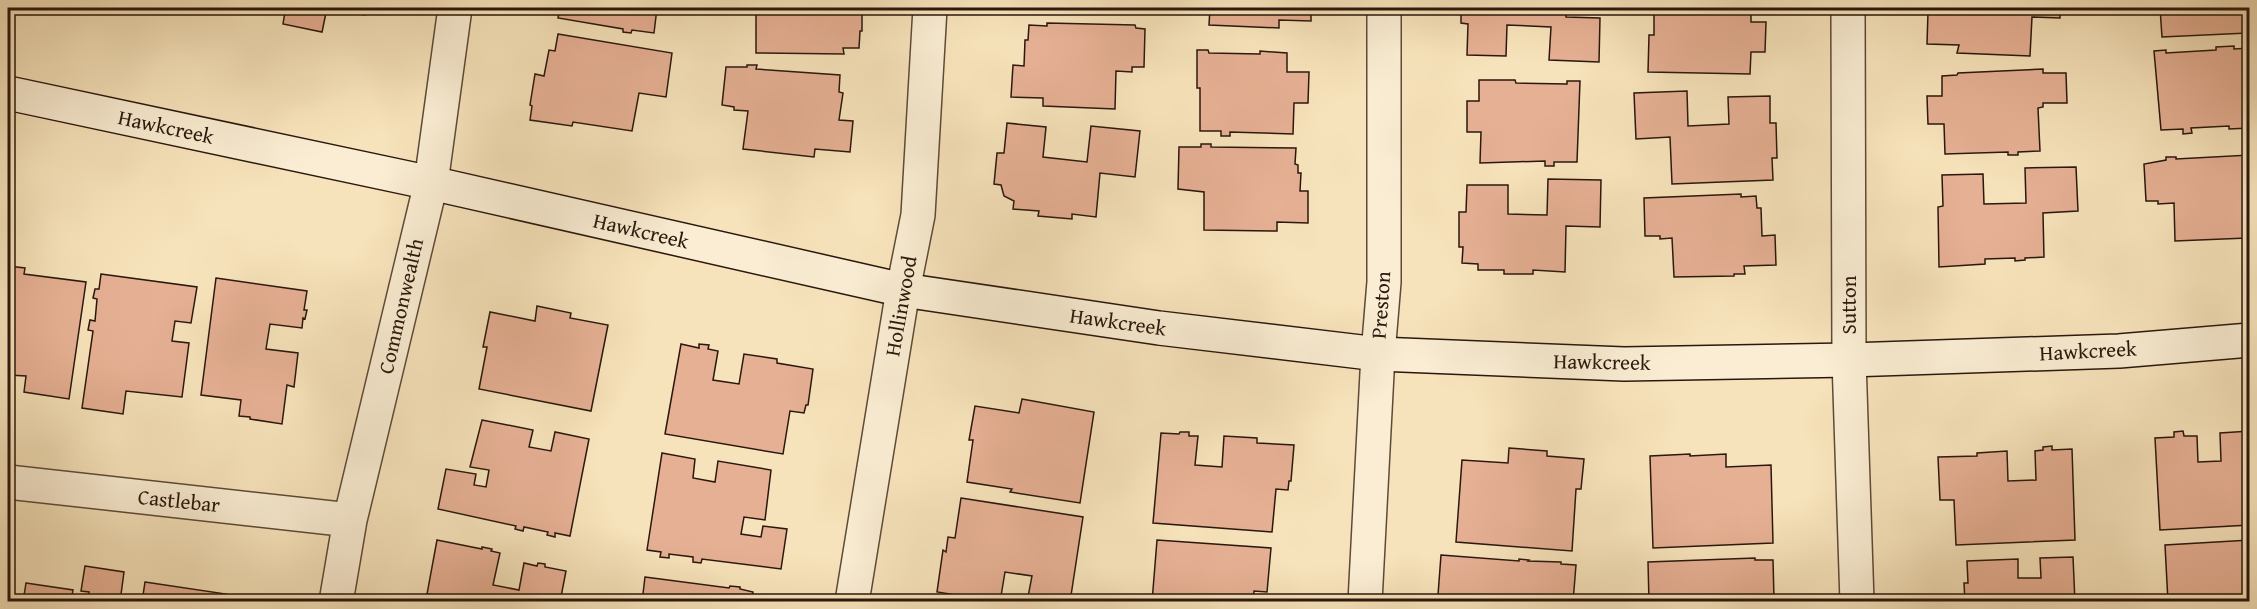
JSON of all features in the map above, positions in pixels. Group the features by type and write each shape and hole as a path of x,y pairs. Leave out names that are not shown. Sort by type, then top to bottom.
{"street":[{"name":"Commonwealth","path":"336,602 350,520 431,183 455,8"},
{"name":"Hollinwood","path":"852,602 903,290 918,215 930,8"},
{"name":"Preston","path":"1365,602 1384,282 1384,8"},
{"name":"Sutton","path":"1848,8 1849,360 1857,602"},
{"name":"Hawkcreek","path":"8,93 431,183 903,290 1159,328 1378,354 1624,364 1849,360 2120,351 2250,340"},
{"name":"Castlebar","path":"8,482 350,520"}],"building":[{"path":"283,8 327,8 322,32 283,24 285,12 282,12"},
{"path":"330,8 367,8 365,15"},
{"path":"560,8 657,8 654,33 632,30 631,33 623,32 623,29 558,18"},
{"path":"756,8 862,8 859,48 843,48 844,54 756,53"},
{"path":"1210,8 1311,8 1311,21 1279,20 1279,28 1209,25"},
{"path":"1461,8 1566,8 1566,17 1600,18 1599,62 1549,60 1551,27 1507,25 1506,56 1467,55 1468,24 1461,23"},
{"path":"1654,8 1751,8 1751,22 1766,22 1765,52 1751,52 1750,74 1648,72 1649,35 1654,35"},
{"path":"1940,8 2060,8 2060,18 2032,17 2030,56 1957,53 1959,45 1927,44 1928,12 1940,12"},
{"path":"2160,8 2250,8 2250,28 2248,33 2162,37"},
{"path":"1047,23 1135,25 1136,28 1145,29 1144,67 1132,67 1132,72 1116,71 1115,109 1043,106 1043,98 1011,97 1013,65 1024,66 1025,40 1028,40 1029,25 1047,26"},
{"path":"558,34 672,53 666,97 639,93 632,131 573,122 572,126 530,120 535,74 544,76 549,50 555,51"},
{"path":"2234,46 2234,49 2250,48 2250,128 2229,129 2229,126 2191,128 2192,133 2183,134 2183,129 2161,130 2154,51 2166,50 2166,53 2216,50 2216,47"},
{"path":"1197,50 1208,50 1209,53 1260,54 1260,51 1287,53 1287,72 1309,72 1308,103 1294,103 1293,134 1230,132 1230,136 1221,136 1221,131 1200,131"},
{"path":"747,65 757,65 756,69 840,75 839,92 843,93 839,120 853,121 850,152 815,149 814,157 743,149 748,111 734,110 734,107 722,105 726,67 747,67"},
{"path":"2043,69 2043,73 2066,73 2067,103 2043,103 2043,107 2038,108 2040,151 2018,152 2018,155 2008,155 2008,152 1945,154 1944,124 1928,124 1927,96 1942,96 1942,76 1958,73"},
{"path":"1479,80 1567,84 1567,81 1580,81 1577,162 1554,162 1554,166 1545,166 1545,161 1480,163 1481,132 1467,132 1467,101 1479,101"},
{"path":"1687,91 1688,126 1729,124 1728,97 1770,96 1770,123 1776,123 1777,158 1772,158 1773,180 1672,184 1670,137 1636,139 1634,93"},
{"path":"1007,123 1046,127 1043,157 1087,162 1091,126 1140,131 1135,177 1100,173 1096,217 1072,214 1072,219 1038,216 1039,211 1013,209 1014,201 1004,196 1001,185 994,184 997,153 1004,153"},
{"path":"1201,144 1211,144 1211,147 1296,148 1295,164 1298,165 1298,173 1301,173 1300,191 1308,191 1308,223 1277,222 1277,231 1204,230 1204,192 1178,189 1179,147 1201,147"},
{"path":"2250,155 2250,228 2246,229 2247,238 2175,241 2174,203 2158,204 2158,201 2146,201 2144,164 2166,160 2166,157 2176,157 2176,159"},
{"path":"2076,167 2078,211 2043,213 2044,257 2015,261 2015,258 1985,259 1985,264 1939,267 1938,207 1943,206 1942,175 1983,174 1984,204 2026,203 2025,168"},
{"path":"1548,179 1601,180 1600,227 1566,226 1565,272 1533,270 1533,274 1504,274 1504,270 1478,270 1478,264 1462,263 1463,247 1459,247 1459,212 1466,212 1467,185 1508,185 1508,214 1547,215"},
{"path":"1741,194 1741,197 1756,196 1757,208 1761,208 1762,236 1775,235 1776,265 1744,266 1745,274 1734,274 1734,276 1674,277 1672,238 1660,239 1660,236 1645,236 1644,198"},
{"path":"8,266 25,268 24,274 86,282 69,399 24,392 26,376 8,375"},
{"path":"101,274 197,287 191,323 175,321 172,341 189,343 182,397 126,391 123,414 82,408 93,331 88,330 90,320 95,321 97,299 93,298 95,289 99,289"},
{"path":"216,278 307,291 304,310 307,310 302,328 270,324 266,349 298,353 294,387 287,385 282,424 239,416 241,400 201,395"},
{"path":"537,306 571,313 570,318 608,325 591,411 479,389 487,347 483,347 490,312 535,321"},
{"path":"681,344 699,348 699,344 709,345 708,349 718,351 713,380 739,384 744,354 777,359 777,363 813,369 808,405 804,413 790,411 783,454 665,434"},
{"path":"1022,399 1094,412 1080,503 1010,492 1012,489 967,482 973,440 969,440 975,406 1019,413"},
{"path":"482,420 533,430 529,447 551,451 555,432 589,439 570,536 555,533 555,537 547,535 548,532 524,527 523,531 515,529 516,526 438,509 446,469 476,474 474,485 486,487 489,470 470,467"},
{"path":"2183,431 2184,436 2197,436 2198,462 2221,461 2220,433 2250,431 2250,525 2160,530 2155,438 2174,437 2174,432"},
{"path":"1189,432 1189,436 1198,436 1195,465 1222,467 1224,436 1257,438 1257,443 1294,445 1288,490 1276,489 1272,532 1153,523 1161,433 1179,434"},
{"path":"2052,446 2052,450 2072,449 2075,540 1956,545 1954,500 1940,500 1938,457 1977,456 1977,453 2007,451 2008,481 2036,480 2035,451"},
{"path":"1509,448 1547,451 1547,456 1584,459 1581,489 1576,489 1572,551 1456,542 1462,460 1508,463"},
{"path":"662,453 695,459 693,478 715,482 718,461 771,470 765,520 744,517 741,534 761,537 763,526 787,529 781,569 702,559 701,563 693,562 693,557 669,554 669,558 660,557 661,552 647,550"},
{"path":"1690,454 1690,456 1726,454 1726,467 1771,465 1773,543 1653,548 1650,456"},
{"path":"961,498 1083,517 1070,602 1027,602 1032,576 1005,572 1000,602 937,592 943,550 946,552 948,537 955,538"},
{"path":"437,540 492,549 491,551 500,553 493,585 519,590 524,563 537,566 538,563 545,564 545,567 566,571 560,602 434,602 435,595 427,594"},
{"path":"1157,540 1271,548 1267,592 1254,591 1253,602 1152,602"},
{"path":"2250,540 2250,602 2168,602 2165,545"},
{"path":"1441,555 1561,562 1561,564 1576,565 1573,602 1461,602 1461,597 1438,595"},
{"path":"2073,557 2075,602 1965,602 1964,583 1968,583 1967,561 2018,559 2018,578 2041,578 2040,558"},
{"path":"1755,558 1755,560 1773,560 1774,599 1780,599 1780,602 1649,602 1648,562"},
{"path":"85,566 124,572 120,602 88,602 89,592 81,591"},
{"path":"645,577 729,588 730,586 740,587 740,589 753,592 752,602 642,602"},
{"path":"145,582 226,594 224,602 142,602"},
{"path":"26,583 73,590 71,602 23,602"}]}
